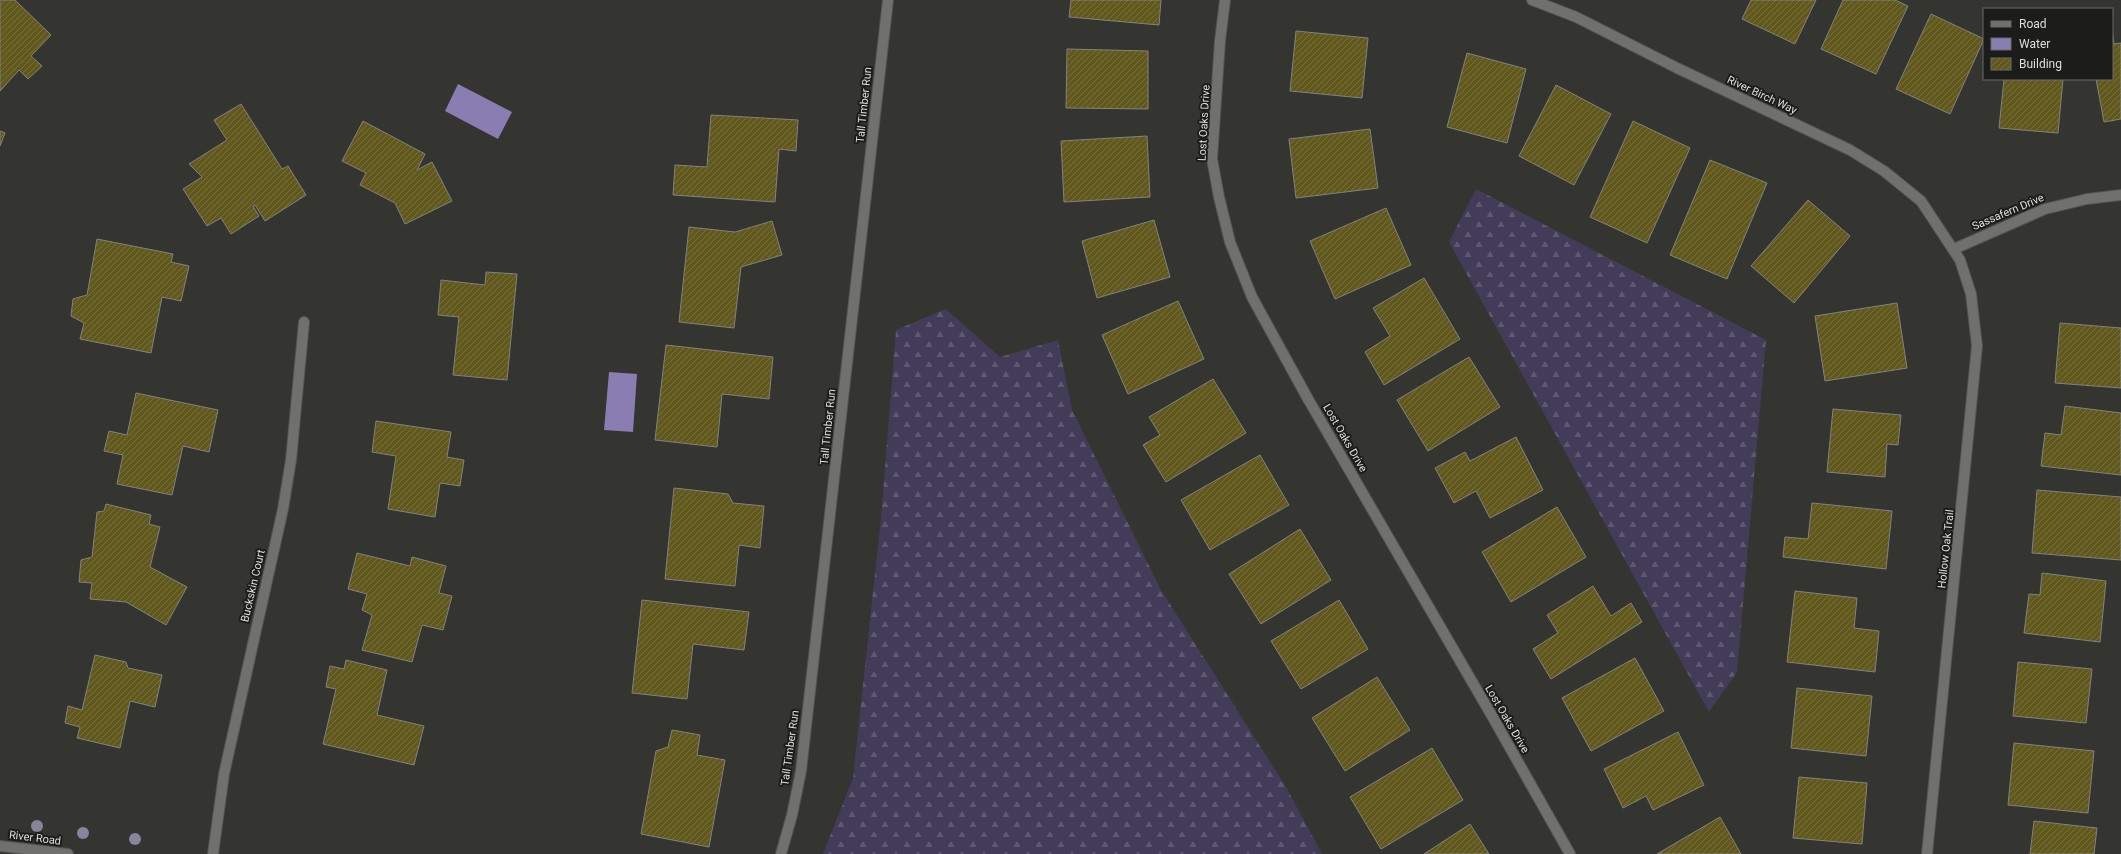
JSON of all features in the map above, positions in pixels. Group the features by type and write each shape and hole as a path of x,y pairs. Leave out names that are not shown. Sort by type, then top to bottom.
{"street":[{"name":"Tall Timber Run","path":"781,854 792,815 801,771 888,0"},
{"name":"Lost Oaks Drive","path":"1225,0 1220,41 1212,159 1219,197 1230,242 1252,298 1308,399 1492,716 1570,854"},
{"name":"River Birch Way","path":"1532,0 1576,16 1677,68 1850,150 1884,171 1921,201 1954,249"},
{"name":"Sassafern Drive","path":"1954,249 2044,209 2087,199 2121,195"},
{"name":"Hollow Oak Trail","path":"1927,854 1977,346 1971,294 1960,260 1954,249"},
{"name":"Buckskin Court","path":"213,854 224,774 283,509 291,460 304,322"},
{"name":"River Road","path":"0,846 68,854"}],"green space":[{"path":"1476,189 1766,340 1737,672 1709,712 1449,242"},
{"path":"946,309 1000,357 1058,340 1072,410 1161,590 1286,787 1322,854 823,854 853,778 881,518 896,330"}],"water":[{"path":"458,84 512,112 498,139 445,111"},
{"path":"609,372 637,374 633,432 604,430"}],"building":[{"path":"0,0 15,0 51,35 31,56 42,66 28,79 19,70 0,91"},
{"path":"1071,0 1161,0 1159,25 1069,17"},
{"path":"1751,0 1816,0 1795,44 1742,19"},
{"path":"1843,0 1895,0 1908,6 1876,74 1821,49"},
{"path":"1931,14 1983,39 1950,114 1896,89"},
{"path":"1296,31 1368,38 1362,98 1290,91"},
{"path":"2113,37 2114,44 2121,43 2121,119 2104,122 2096,80 2113,80"},
{"path":"1067,49 1148,51 1148,109 1066,108"},
{"path":"1467,53 1526,69 1507,143 1447,127"},
{"path":"2004,80 2063,80 2058,133 1999,128"},
{"path":"1556,85 1611,114 1574,185 1519,156"},
{"path":"241,104 282,169 288,166 306,195 265,221 255,205 253,206 259,216 231,234 221,218 207,226 183,189 202,177 189,164 227,140 214,120"},
{"path":"711,115 798,120 796,151 779,149 775,202 673,195 675,165 707,167"},
{"path":"363,121 425,154 417,170 432,162 452,201 405,224 395,203 360,185 366,173 342,161"},
{"path":"1633,121 1690,148 1647,243 1590,217"},
{"path":"1370,129 1378,188 1296,198 1289,139"},
{"path":"0,131 5,133 0,146"},
{"path":"1147,136 1150,197 1064,202 1061,141"},
{"path":"1710,160 1767,183 1727,279 1670,255"},
{"path":"1808,200 1850,236 1794,303 1751,266"},
{"path":"1386,208 1411,265 1335,299 1310,241"},
{"path":"1154,220 1170,277 1097,298 1082,241"},
{"path":"772,221 782,255 741,267 734,328 679,322 689,227 735,232"},
{"path":"97,239 173,254 171,262 189,266 181,301 162,297 151,353 80,339 84,323 71,316 73,299 87,295"},
{"path":"486,272 517,274 507,380 453,375 459,317 438,315 441,280 485,285"},
{"path":"1424,278 1460,339 1384,385 1365,352 1390,336 1373,308"},
{"path":"1178,301 1204,359 1128,394 1102,335"},
{"path":"1897,303 1907,368 1825,381 1815,316"},
{"path":"2060,323 2121,328 2121,388 2055,383"},
{"path":"666,345 773,357 769,399 722,394 717,447 655,440"},
{"path":"1469,357 1500,407 1428,451 1397,400"},
{"path":"1213,379 1246,433 1166,482 1143,445 1160,435 1149,417"},
{"path":"136,393 218,410 209,452 183,446 172,495 117,484 123,455 104,451 109,431 127,435"},
{"path":"2065,406 2121,413 2121,475 2041,466 2045,433 2061,435"},
{"path":"1833,409 1901,415 1898,445 1887,444 1885,477 1827,472"},
{"path":"376,421 451,432 447,457 464,460 460,486 440,483 435,517 388,509 396,456 372,452"},
{"path":"1516,437 1543,490 1490,518 1476,491 1454,503 1435,468 1465,452 1470,461"},
{"path":"1260,455 1289,505 1210,550 1181,500"},
{"path":"674,488 728,494 733,503 764,506 760,548 739,545 735,586 665,579"},
{"path":"2037,490 2121,497 2121,560 2032,553"},
{"path":"1812,503 1892,511 1886,569 1783,557 1785,537 1808,539"},
{"path":"106,504 151,515 149,524 160,527 150,567 187,587 166,625 126,602 90,599 92,583 79,582 81,560 92,557 97,512 104,511"},
{"path":"1557,507 1586,557 1511,602 1482,552"},
{"path":"1300,529 1331,580 1261,624 1229,574"},
{"path":"357,553 410,566 412,557 446,566 439,593 452,596 443,630 422,625 412,662 362,650 372,615 362,610 367,594 348,589"},
{"path":"2042,573 2106,581 2100,642 2024,633 2029,594 2040,595"},
{"path":"1593,586 1611,616 1631,603 1642,622 1551,679 1533,649 1558,633 1547,615"},
{"path":"1795,591 1857,598 1854,628 1879,631 1875,672 1787,662"},
{"path":"642,600 749,612 744,650 693,644 687,699 632,693"},
{"path":"1339,600 1368,649 1301,689 1271,641"},
{"path":"95,655 126,662 128,668 162,675 155,707 130,701 120,748 77,738 80,727 65,723 68,706 82,710"},
{"path":"1635,658 1664,711 1591,751 1562,698"},
{"path":"346,660 387,670 377,715 424,726 414,765 323,744 336,689 326,687 330,666 344,669"},
{"path":"2018,662 2092,669 2086,723 2013,716"},
{"path":"1377,677 1410,730 1345,771 1312,718"},
{"path":"1797,688 1872,696 1866,756 1791,748"},
{"path":"672,730 700,735 697,755 725,760 709,847 641,834 656,751 668,747"},
{"path":"1678,732 1704,785 1653,810 1646,796 1623,808 1604,769"},
{"path":"2014,743 2094,751 2088,813 2008,805"},
{"path":"1432,748 1463,800 1381,849 1350,797"},
{"path":"1799,777 1867,783 1862,844 1793,838"},
{"path":"1720,817 1741,854 1657,854"},
{"path":"2034,821 2097,828 2094,854 2030,854"},
{"path":"1470,824 1489,854 1424,854"}]}
